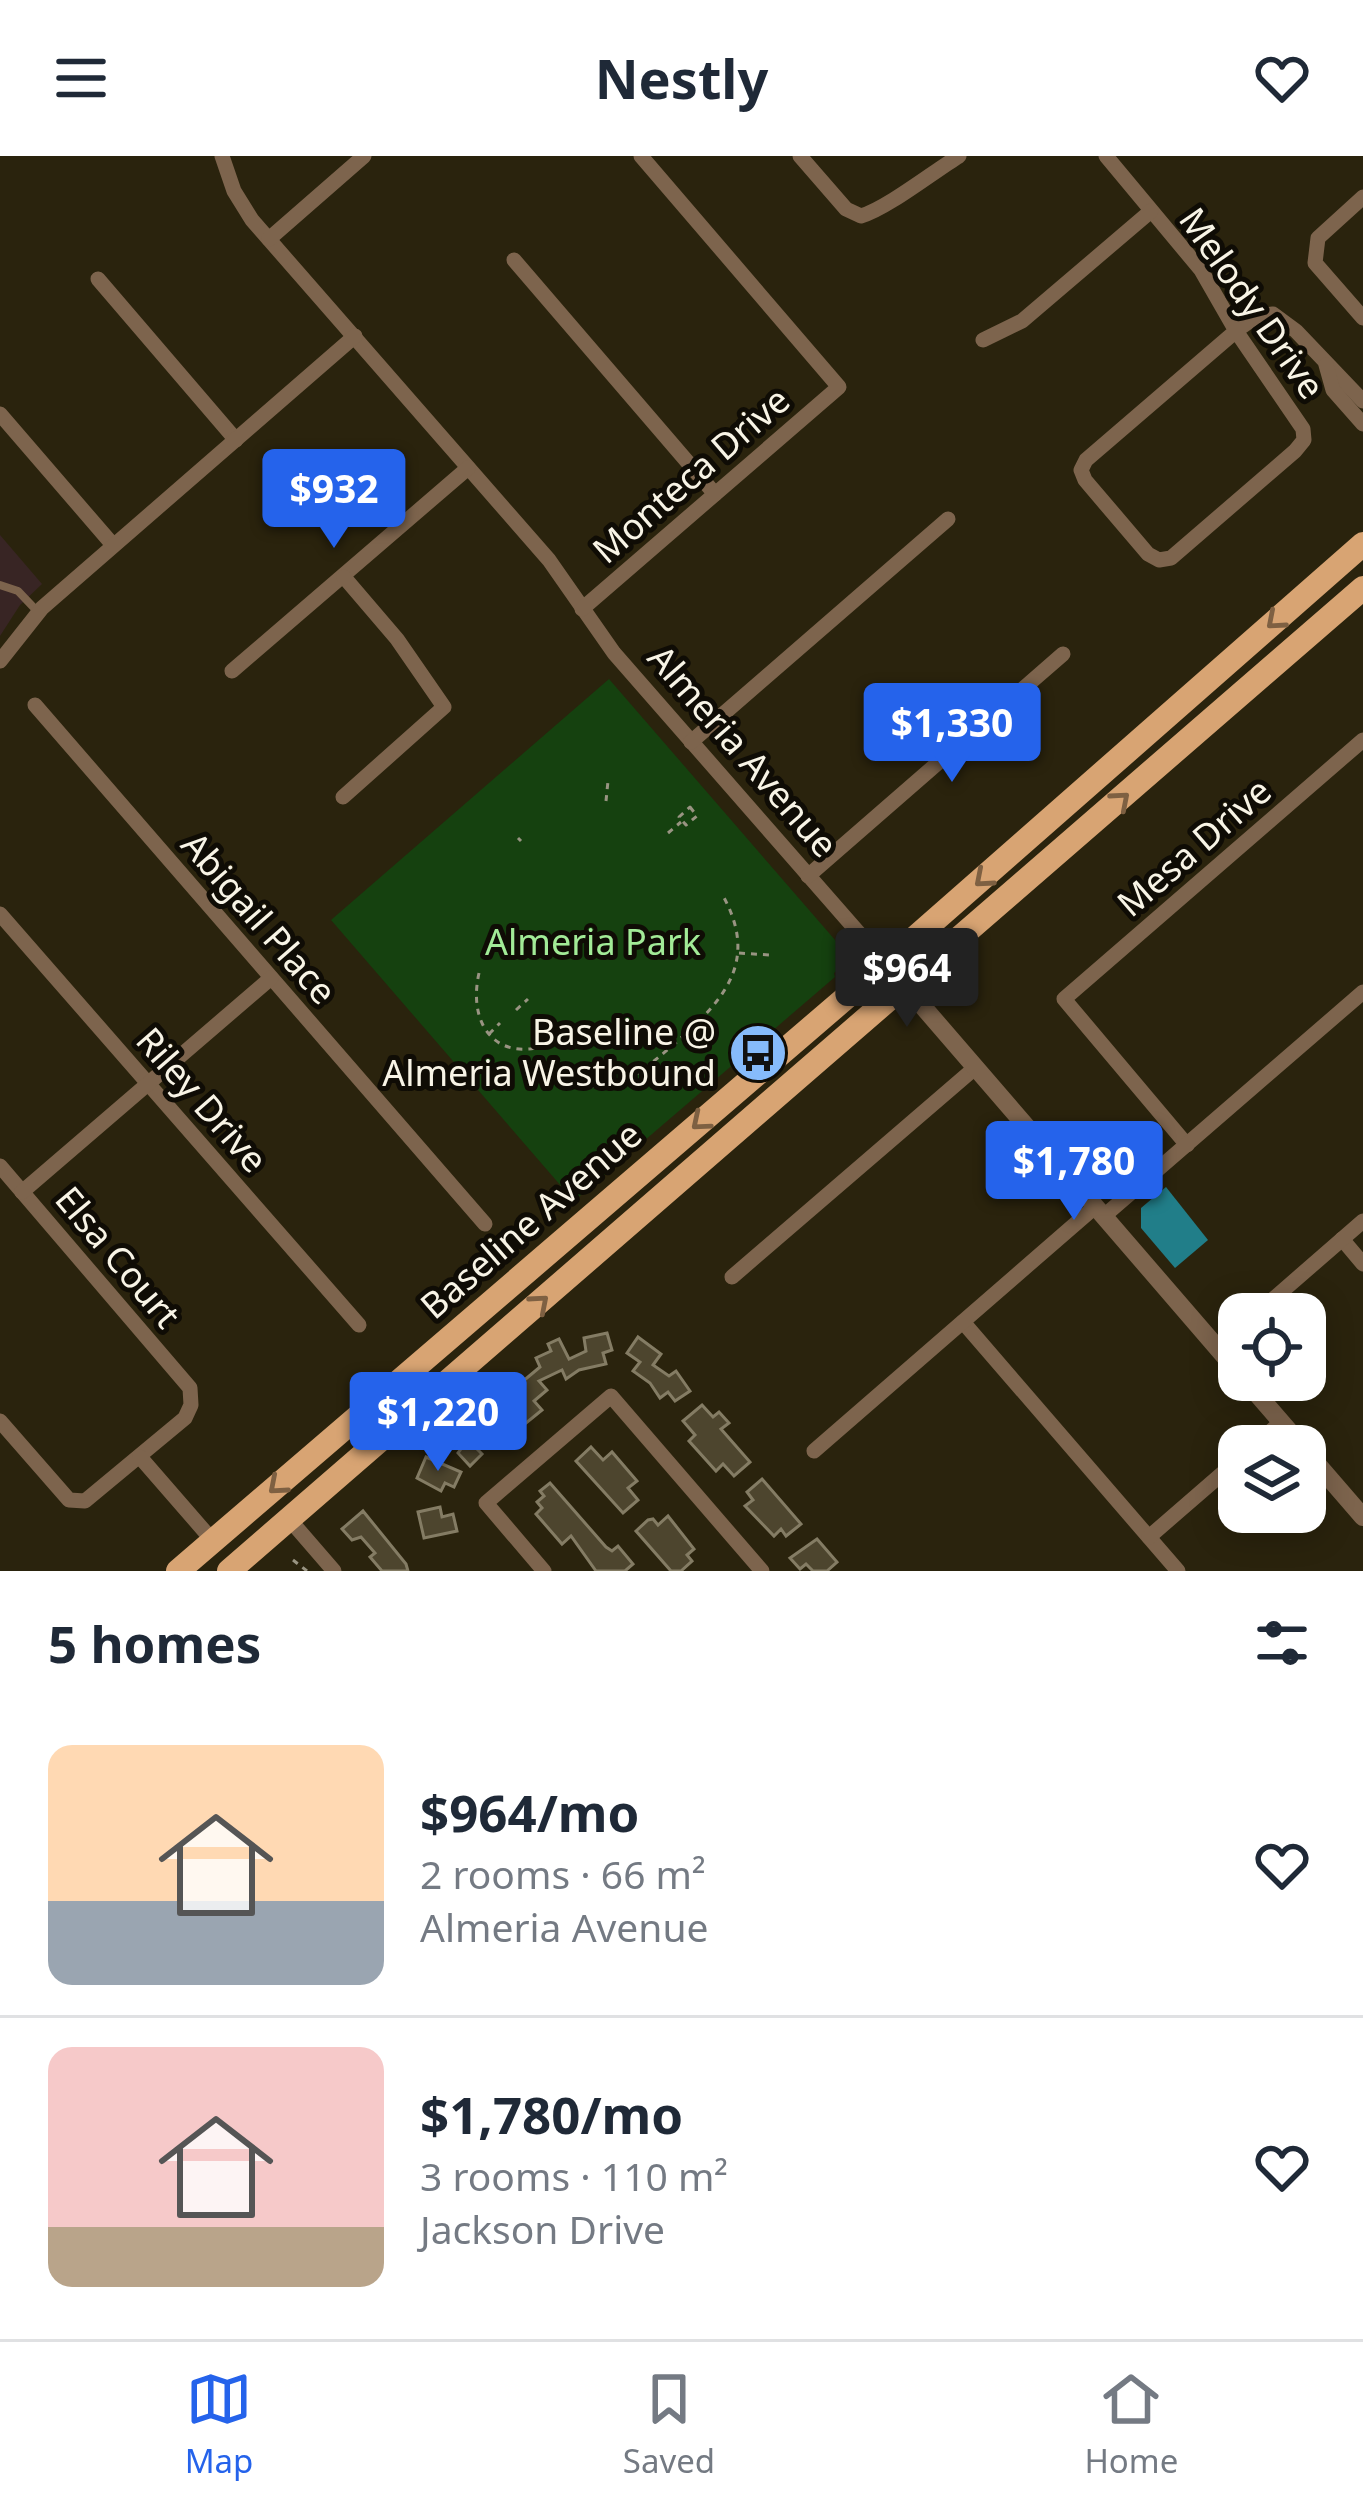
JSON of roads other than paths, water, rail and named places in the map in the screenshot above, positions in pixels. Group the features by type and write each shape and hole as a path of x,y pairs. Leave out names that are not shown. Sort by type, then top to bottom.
{"main road":[{"name":"Baseline Avenue","path":"178,1571 885,964 1363,544"},
{"name":"Baseline Avenue","path":"229,1571 1363,588"}],"street":[{"name":"Almeria Avenue","path":"222,156 242,205 549,560 614,653 1217,1348"},
{"path":"269,239 364,156"},
{"name":"Monteca Drive","path":"582,608 839,387 641,156"},
{"path":"800,156 845,209 861,216 878,211 959,156"},
{"name":"Melody Drive","path":"1113,158 1201,270 1303,429 1304,440 1295,451 1171,558 1159,560 1148,554 1081,470 1086,460 1236,331"},
{"path":"1363,197 1318,238 1316,263 1363,319"},
{"path":"982,340 1022,321 1151,211"},
{"path":"514,260 715,494"},
{"path":"98,279 236,440"},
{"path":"1236,331 1257,316 1273,314 1326,364 1333,390 1361,406"},
{"path":"0,661 38,612 355,336"},
{"path":"0,414 113,545"},
{"path":"232,671 468,467"},
{"path":"691,742 947,519"},
{"path":"343,797 444,707 397,639 344,577"},
{"path":"808,876 1063,654"},
{"name":"Abigail Place","path":"34,705 485,1223"},
{"name":"Mesa Drive","path":"1187,1144 1064,999 1363,740"},
{"name":"Riley Drive","path":"0,914 359,1325"},
{"path":"22,1192 271,978"},
{"path":"814,1450 963,1322 1187,1144 1363,992"},
{"path":"732,1277 976,1067"},
{"name":"Elsa Court","path":"0,1166 190,1388 191,1406 185,1418 140,1457"},
{"path":"1280,1293 1363,1221"},
{"path":"1342,1240 1363,1264"},
{"path":"963,1322 1178,1571"},
{"path":"544,1571 486,1504 611,1396 762,1571"},
{"name":"Almeria Avenue","path":"1263,1401 1284,1425"},
{"path":"0,1421 69,1500 90,1500 140,1457 213,1541"},
{"path":"1278,1425 1281,1422"},
{"name":"Almeria Avenue","path":"1326,1474 1363,1517"},
{"path":"1149,1537 1218,1477"},
{"path":"290,1520 334,1571"}],"lane":[{"path":"0,585 18,591 38,612"}],"water":[{"path":"1166,1187 1208,1240 1175,1268 1141,1228 1141,1208"}],"place":[{"name":"Baseline @ Almeria Westbound","path":"758,1053"}],"park label":[{"name":"Almeria Park","path":"593,942"}]}
